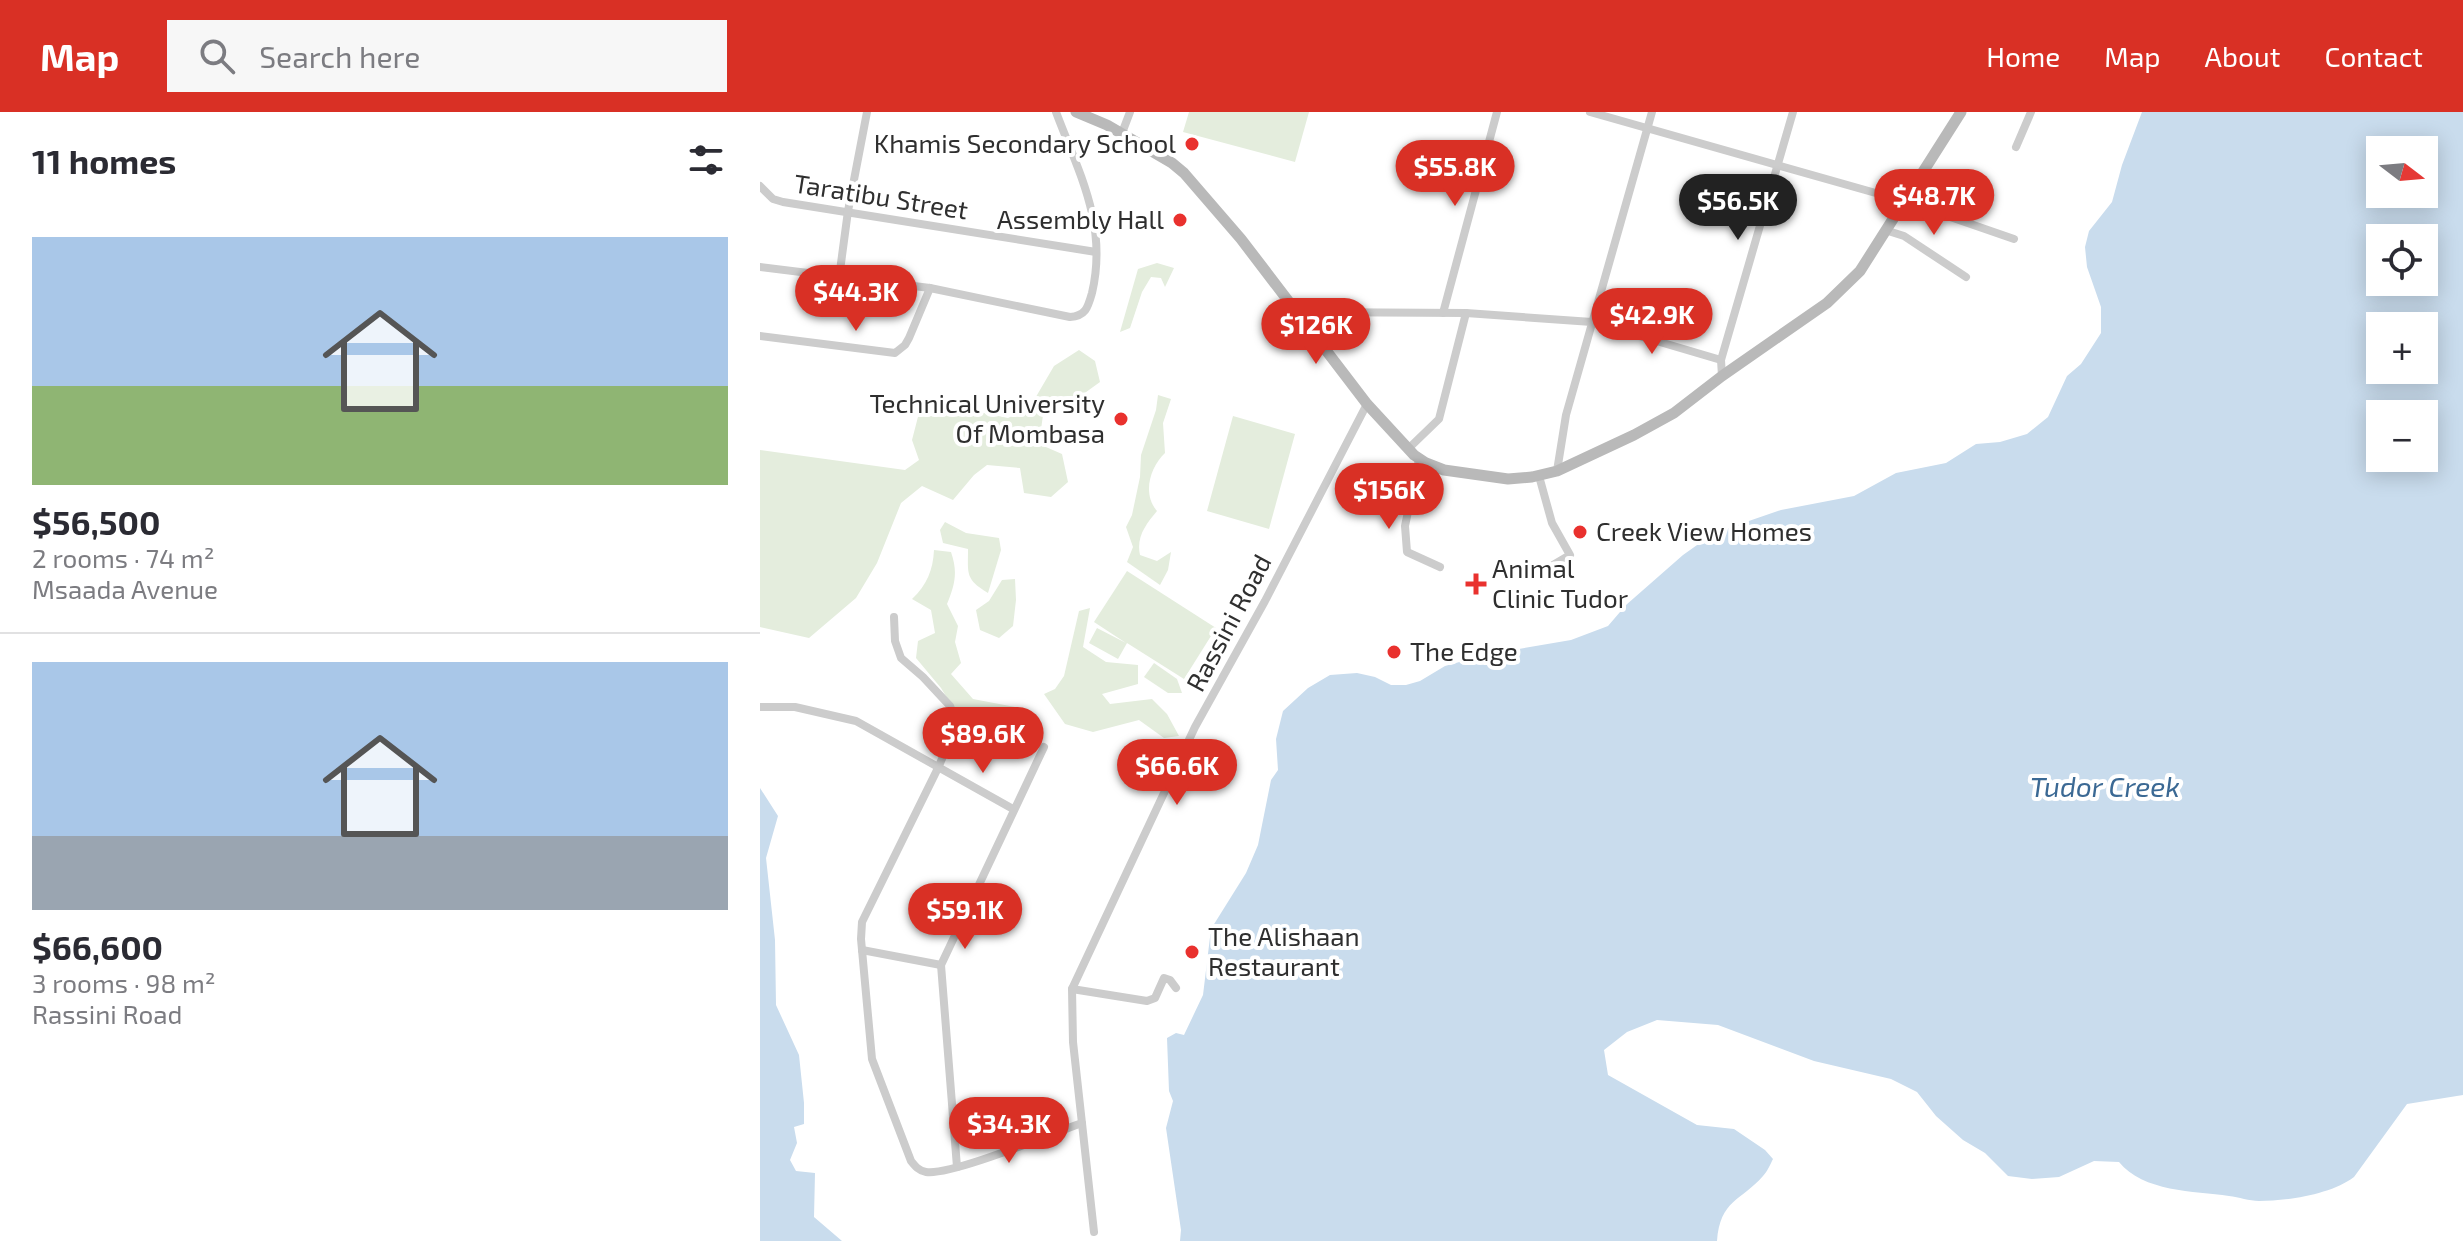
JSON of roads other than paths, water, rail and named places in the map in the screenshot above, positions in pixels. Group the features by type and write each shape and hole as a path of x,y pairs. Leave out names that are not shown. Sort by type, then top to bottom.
{"main road":[{"path":"1076,112 1122,133 1184,173 1241,239 1367,404 1419,459 1444,470 1508,479 1557,471 1634,435 1674,413 1816,311 1850,283 1961,112"}],"street":[{"path":"839,278 867,112"},
{"path":"760,267 930,288 1070,317 1079,316 1088,307 1097,267 1094,216 1056,112"},
{"path":"1122,133 1130,112"},
{"path":"1443,313 1497,112"},
{"path":"1590,112 1904,201 2014,239"},
{"path":"1557,471 1566,415 1652,112"},
{"path":"1722,376 1721,360 1793,112"},
{"path":"2016,147 2031,112"},
{"name":"Taratibu Street","path":"760,186 773,199 783,202 1096,252"},
{"path":"1885,230 1904,236 1966,277"},
{"path":"760,336 895,353 909,338 930,288"},
{"path":"1297,312 1466,313 1592,322 1721,360"},
{"path":"1408,449 1439,419 1466,313"},
{"name":"Rassini Road","path":"1094,1232 1073,1042 1072,989 1195,727 1265,601 1367,404"},
{"path":"1419,459 1405,526 1407,552 1440,567"},
{"path":"1539,476 1552,523 1570,555 1543,571"},
{"path":"894,617 895,641 901,658 950,706 957,724 862,922 872,1059 911,1161 918,1169 927,1172 957,1167 1082,1123"},
{"path":"760,707 795,707 856,721 1013,809"},
{"path":"957,1167 941,965 1044,747"},
{"path":"862,950 941,965"},
{"path":"1072,989 1147,1001 1155,998 1164,978 1176,988"}],"water":[{"name":"Tudor Creek","path":"2142,112 2463,112 2463,1095 2407,1104 2354,1177 2345,1183 2309,1195 2255,1201 2155,1185 2129,1172 2119,1162 2094,1161 2059,1177 2032,1179 2008,1176 1985,1153 1963,1140 1936,1116 1917,1092 1891,1079 1814,1061 1718,1025 1657,1020 1627,1032 1604,1050 1608,1075 1697,1125 1734,1129 1773,1159 1763,1176 1727,1209 1717,1241 1180,1241 1166,1128 1173,1101 1169,1091 1167,1038 1176,1033 1184,1035 1203,995 1211,929 1246,873 1258,845 1271,780 1278,770 1276,739 1283,711 1308,688 1330,675 1357,673 1391,685 1406,685 1463,661 1571,640 1608,626 1626,605 1683,555 1714,533 1781,510 1854,496 1896,473 1946,463 1976,444 2000,442 2027,434 2048,417 2067,376 2081,364 2101,333 2101,307 2087,267 2085,247 2089,231 2112,202"},
{"path":"760,788 778,816 766,858 775,940 776,1005 799,1055 804,1103 804,1124 794,1127 797,1143 790,1160 796,1171 815,1173 814,1217 842,1241 760,1241"}],"place":[{"name":"Khamis Secondary School","path":"1192,144"},
{"name":"Assembly Hall","path":"1180,220"},
{"name":"Technical University Of Mombasa","path":"1121,419"},
{"name":"Creek View Homes","path":"1580,532"},
{"name":"Animal Clinic Tudor","path":"1476,584"},
{"name":"The Edge","path":"1394,652"},
{"name":"The Alishaan Restaurant","path":"1192,952"}]}
